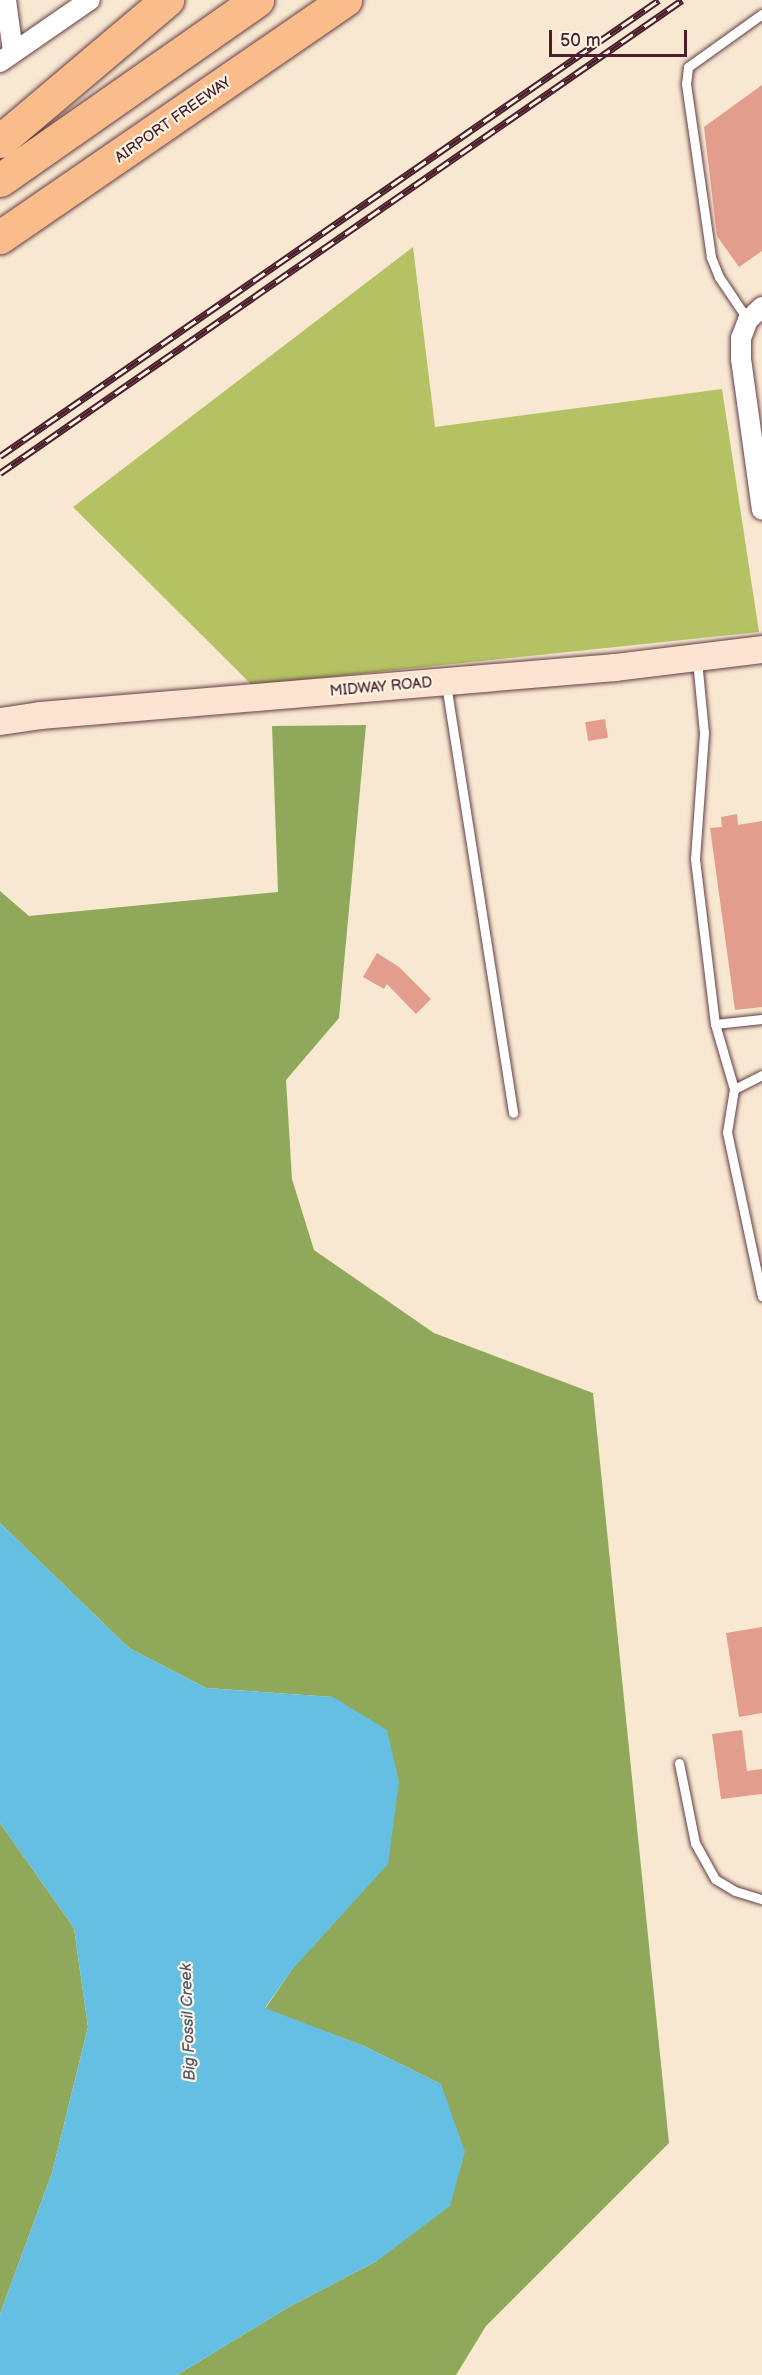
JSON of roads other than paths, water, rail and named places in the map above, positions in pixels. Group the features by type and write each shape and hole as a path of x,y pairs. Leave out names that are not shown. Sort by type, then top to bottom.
{"highway":[{"path":"0,141 167,0"},
{"path":"0,180 256,0"},
{"name":"AIRPORT FREEWAY","path":"0,237 345,0"}],"main road":[{"name":"MIDWAY ROAD","path":"0,721 40,715 696,658 762,649"}],"street":[{"path":"6,0 7,57"},
{"path":"7,57 90,0"},
{"path":"755,314 741,338 741,359 762,510"}],"lane":[{"path":"755,314 719,277 711,257 686,84 688,67 762,14"},
{"path":"696,658 704,733 694,859 715,1024 734,1089 727,1132 762,1296"},
{"path":"446,681 513,1113"},
{"path":"715,1024 762,1019"},
{"path":"734,1089 762,1075"},
{"path":"679,1763 695,1844 714,1879 735,1892 762,1899"}],"water":[{"name":"Big Fossil Creek","path":"0,1523 129,1648 206,1688 333,1697 387,1730 399,1782 388,1864 291,1971 265,2008 364,2046 441,2084 465,2152 450,2206 377,2261 289,2307 177,2375 0,2375 0,2314 52,2173 88,2027 74,1928 0,1823"}],"railway":[{"path":"0,456 659,0"},
{"path":"0,473 682,0"}]}
